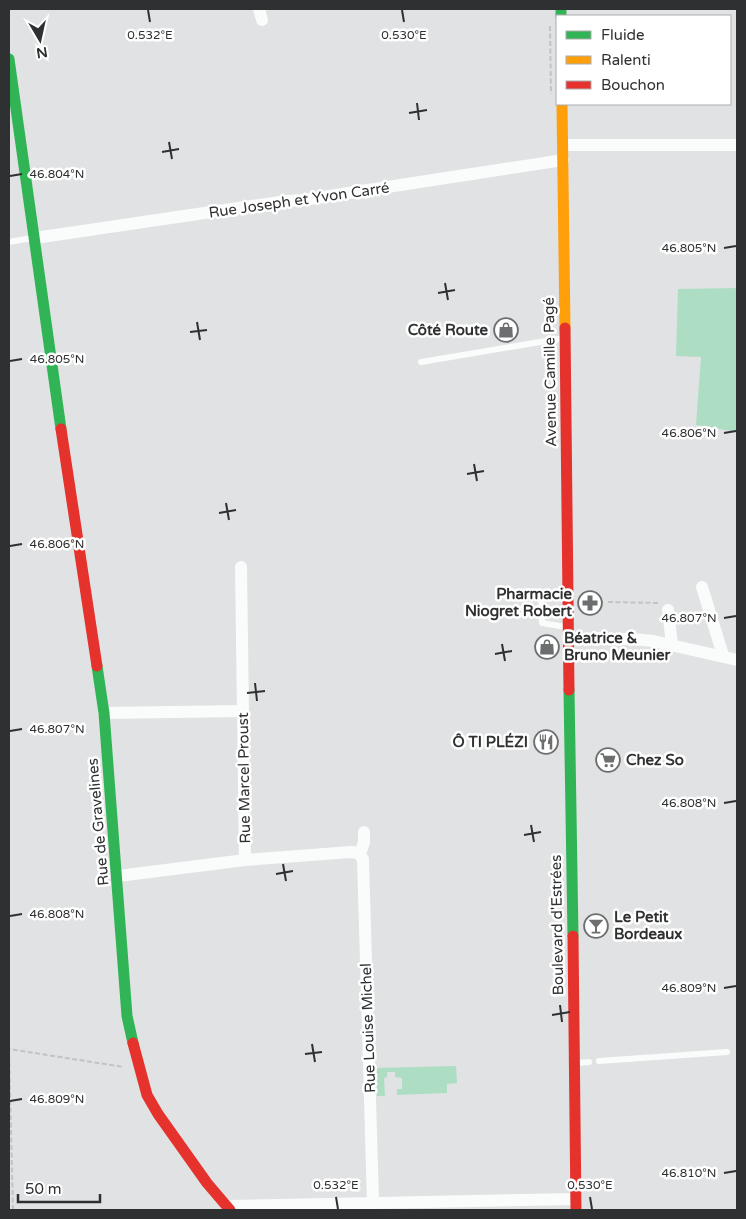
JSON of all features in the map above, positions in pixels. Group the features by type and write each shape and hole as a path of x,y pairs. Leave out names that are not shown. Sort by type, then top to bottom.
{"street":[{"name":"Rue de Gravelines","path":"9,59 104,712 118,876 127,1016 147,1095 158,1114 207,1183 228,1208"},
{"name":"Avenue Camille Pagé","path":"562,105 568,634"},
{"path":"563,145 737,145"},
{"name":"Rue Joseph et Yvon Carré","path":"35,238 303,200 563,160"},
{"name":"Rue Marcel Proust","path":"118,876 245,860 244,711 240,567"},
{"path":"702,587 722,652 721,656"},
{"path":"668,610 672,645"},
{"path":"568,634 653,641 737,660"},
{"name":"Boulevard d'Estrées","path":"568,634 576,1205"},
{"path":"104,712 244,711"},
{"name":"Rue Louise Michel","path":"364,832 364,842 360,854 363,862 373,1202"},
{"path":"245,860 351,852 360,854"},
{"path":"228,1208 373,1202 576,1205"}],"lane":[{"path":"9,242 35,238"},
{"path":"421,362 565,338"},
{"path":"568,593 541,598 542,623 568,634"},
{"path":"599,1061 727,1052"},
{"path":"574,1063 589,1062"}],"path":[{"path":"608,602 658,603 668,610"},
{"path":"12,1210 9,1048 139,1069"}],"green space":[{"path":"737,288 737,432 696,425 701,357 676,356 678,289"},
{"path":"456,1066 457,1083 447,1084 447,1093 397,1095 397,1089 402,1089 402,1078 395,1077 395,1072 387,1072 387,1077 384,1078 385,1096 377,1096 377,1068"}],"traffic: fast":[{"path":"561,9 561,15"},
{"path":"9,59 61,429"},
{"path":"97,666 104,713 127,1016 133,1043"},
{"path":"569,690 573,936"}],"traffic: slow":[{"path":"562,105 565,328"}],"traffic: jam":[{"path":"565,328 569,690"},
{"path":"61,429 97,666"},
{"path":"573,936 576,1210"},
{"path":"133,1043 147,1095 158,1114 207,1183 230,1210"}],"place":[{"name":"Côté Route","path":"506,330"},
{"name":"Pharmacie Niogret Robert","path":"590,603"},
{"name":"Béatrice & Bruno Meunier","path":"547,647"},
{"name":"Ô TI PLÉZI","path":"546,742"},
{"name":"Chez So","path":"608,760"},
{"name":"Le Petit Bordeaux","path":"596,926"}]}
